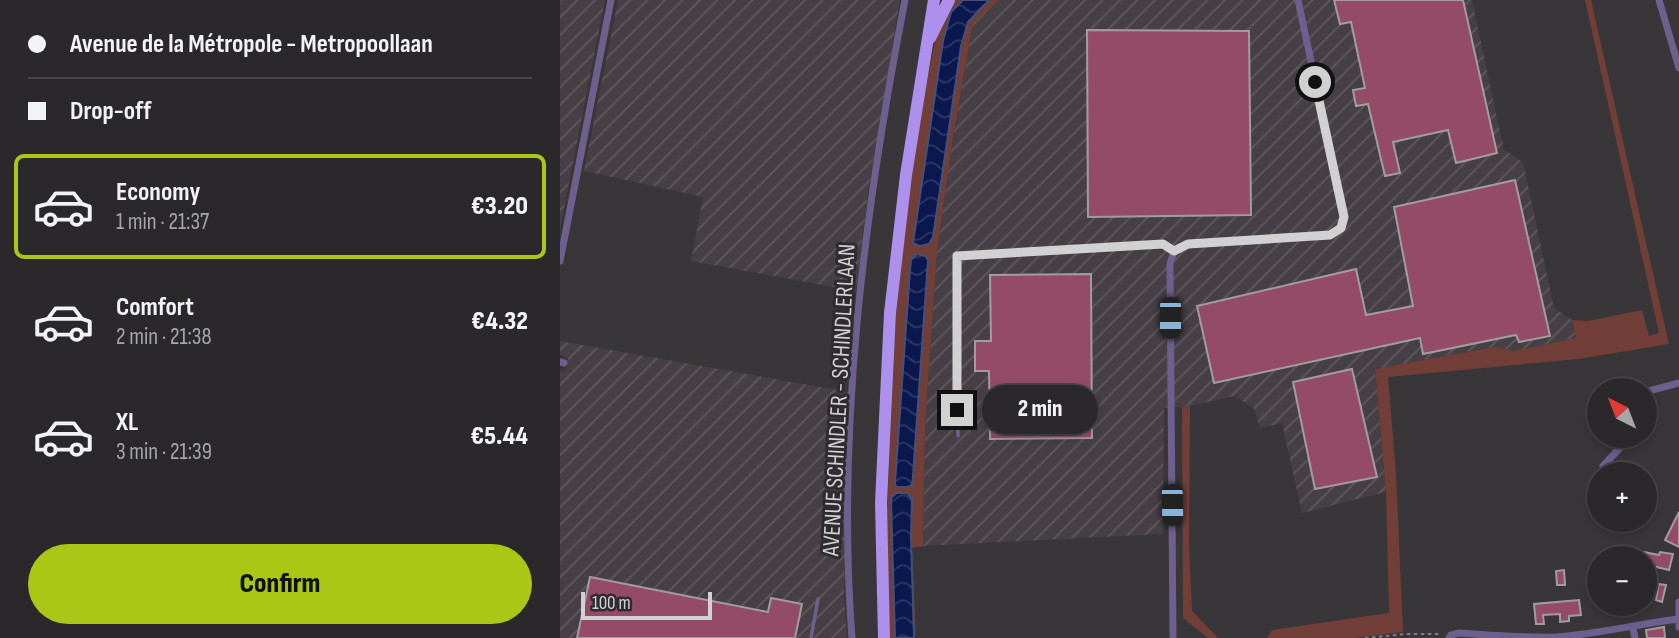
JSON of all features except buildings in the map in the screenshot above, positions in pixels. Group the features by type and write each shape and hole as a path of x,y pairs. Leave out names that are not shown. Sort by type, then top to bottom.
{"highway":[{"path":"884,638 881,503 890,313 904,187 934,0"},
{"path":"929,41 948,0"}],"street":[{"path":"560,261 611,0"},
{"name":"AVENUE SCHINDLER - SCHINDLERLAAN","path":"852,638 849,530 857,339 866,237 905,0"},
{"path":"1173,638 1170,264 1174,251 1188,244 1330,235 1341,228 1344,217 1298,0"},
{"path":"1659,0 1678,65"},
{"path":"1657,389 1679,383"},
{"path":"1607,462 1620,448"},
{"path":"1679,602 1679,627"},
{"path":"1450,636 1459,633 1553,638 1679,619"},
{"path":"1633,628 1635,638"}],"lane":[{"path":"958,436 957,256 1163,244 1174,251"},
{"path":"811,638 818,599"}],"path":[{"path":"1365,638 1406,634 1450,636"}],"shaded area":[{"path":"560,0 605,0 560,228"},
{"path":"618,0 900,0 868,193 856,291 691,261 703,197 584,171"},
{"path":"951,0 963,0 951,12 943,41 914,244 933,237 961,46 968,22 989,0 999,0 973,23 953,138 937,251 925,426 923,546 912,548 912,499 907,493 897,493 891,500 895,638 889,638 887,509 896,314 911,176 924,98 937,30"},
{"path":"999,0 1472,0 1504,150 1523,162 1554,308 1572,320 1576,338 1514,351 1494,347 1375,369 1386,492 1302,513 1282,423 1260,428 1254,409 1235,396 1190,406 1164,408 1163,534 923,546 925,426 937,251 973,23"},
{"path":"1585,0 1591,0 1669,344 1578,359 1388,377 1396,474 1403,632 1356,638 1267,638 1272,630 1389,613 1386,492 1375,369 1494,347 1514,351 1576,338 1572,320 1588,321 1642,310 1649,336 1659,333"},
{"path":"560,341 849,392 844,595 847,638 560,638 560,371 566,372 568,359 560,354"},
{"path":"1190,406 1189,547 1192,611 1218,638 1208,638 1183,618 1182,407"},
{"path":"912,548 916,638 912,601"}],"water":[{"path":"963,0 989,0 968,22 961,46 933,237 929,244 920,246 913,243 943,41 951,12"},
{"path":"917,254 928,260 913,476 912,485 896,487 910,270 911,260"},
{"path":"897,493 907,493 912,499 914,638 895,638 891,500"}],"route":[{"path":"957,410 957,256 1163,244 1174,251 1188,244 1330,235 1341,228 1344,217 1315,82"}]}
